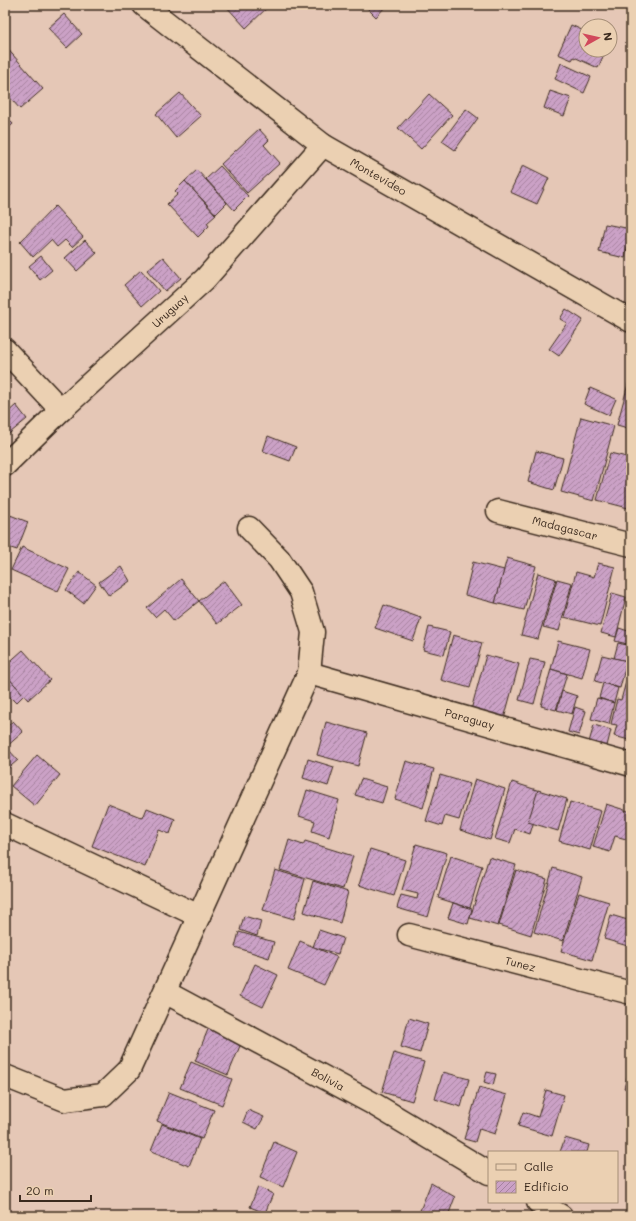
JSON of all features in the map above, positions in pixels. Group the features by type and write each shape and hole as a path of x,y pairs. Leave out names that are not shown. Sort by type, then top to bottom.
{"street":[{"name":"Montevideo","path":"144,5 322,145 631,321"},
{"name":"Uruguay","path":"5,465 60,410 205,278 322,145"},
{"path":"5,350 60,410"},
{"name":"Madagascar","path":"498,511 631,545"},
{"path":"5,1076 65,1100 103,1095 129,1070 309,673 314,632 301,592 279,559 249,528"},
{"name":"Paraguay","path":"309,673 631,765"},
{"path":"5,824 199,916"},
{"name":"Tunez","path":"409,935 631,993"},
{"name":"Bolivia","path":"164,992 372,1103 488,1172"},
{"path":"540,1203 561,1216"}],"building":[{"path":"225,5 270,5 246,28"},
{"path":"364,5 385,5 386,6 376,17"},
{"path":"64,14 82,34 67,48 48,28"},
{"path":"571,25 578,28 578,58 602,58 598,68 574,57 572,60 558,54"},
{"path":"5,46 43,89 20,109 5,92"},
{"path":"561,63 591,77 584,93 555,79"},
{"path":"550,91 571,98 564,116 544,108"},
{"path":"180,93 201,116 176,138 156,114"},
{"path":"429,94 452,115 421,149 398,128"},
{"path":"466,109 478,118 455,150 442,141"},
{"path":"5,115 13,124 5,131"},
{"path":"259,129 269,140 264,145 280,163 247,193 221,164"},
{"path":"523,165 549,178 537,204 510,192"},
{"path":"220,166 248,196 234,210 206,179"},
{"path":"197,170 227,203 216,214 185,181"},
{"path":"185,181 216,215 207,223 209,226 198,237 167,204 178,194 175,191"},
{"path":"55,206 83,237 72,247 65,240 57,247 51,240 33,257 20,242"},
{"path":"605,224 631,229 625,258 599,252"},
{"path":"85,240 97,253 77,271 65,258"},
{"path":"41,256 52,270 40,280 29,266"},
{"path":"163,257 181,278 165,291 147,270"},
{"path":"141,270 159,291 142,306 124,285"},
{"path":"566,309 583,320 559,356 549,349 567,323 560,319"},
{"path":"631,373 631,429 617,425"},
{"path":"590,388 616,399 609,415 584,404"},
{"path":"16,405 27,419 5,437 5,415"},
{"path":"581,417 614,426 594,501 561,492"},
{"path":"268,436 296,447 290,461 263,451"},
{"path":"536,451 563,458 554,490 528,482"},
{"path":"610,453 631,458 631,496 628,508 597,500"},
{"path":"5,513 28,522 17,550 5,546"},
{"path":"22,547 69,569 58,591 11,570"},
{"path":"507,558 536,566 524,610 495,603"},
{"path":"473,562 504,570 495,603 465,595"},
{"path":"598,563 615,567 600,626 564,617 576,572 594,577"},
{"path":"121,566 130,581 109,596 99,582"},
{"path":"79,572 96,585 83,603 66,590"},
{"path":"538,573 556,579 538,639 521,635"},
{"path":"181,579 199,601 174,621 164,609 155,617 147,608"},
{"path":"557,579 572,583 559,631 543,627"},
{"path":"224,581 242,605 217,624 199,601"},
{"path":"612,593 626,597 616,637 601,633"},
{"path":"384,605 421,618 413,641 375,628"},
{"path":"429,627 450,632 444,655 423,650"},
{"path":"619,628 631,632 631,645 615,641"},
{"path":"453,635 482,643 470,688 441,680"},
{"path":"558,641 590,649 582,678 551,669"},
{"path":"618,643 631,646 627,661 614,658"},
{"path":"23,650 50,680 28,700 5,674 5,666"},
{"path":"486,655 519,664 504,719 471,710"},
{"path":"602,655 627,661 620,688 595,681"},
{"path":"530,659 545,662 534,704 519,700"},
{"path":"551,669 567,674 556,710 541,706"},
{"path":"5,674 24,695 16,703 5,692"},
{"path":"627,678 631,679 631,735 629,740 614,736 617,725 611,724 617,699 621,700"},
{"path":"603,683 618,688 614,703 599,698"},
{"path":"562,691 577,696 572,714 557,710"},
{"path":"597,698 614,703 609,724 591,719"},
{"path":"575,707 586,711 579,735 568,732"},
{"path":"13,721 23,732 5,748 5,728"},
{"path":"326,722 367,733 358,766 317,755"},
{"path":"594,725 611,730 605,754 587,749"},
{"path":"8,749 18,760 5,771 5,752"},
{"path":"37,755 60,775 35,806 11,786"},
{"path":"308,759 334,767 328,786 303,778"},
{"path":"406,761 434,769 423,808 395,799"},
{"path":"440,775 470,784 459,820 445,816 442,826 426,821"},
{"path":"361,779 387,787 382,803 355,795"},
{"path":"475,779 505,789 490,840 460,830"},
{"path":"512,782 543,792 530,834 515,829 510,843 495,839"},
{"path":"307,790 339,800 329,837 312,831 315,821 299,816"},
{"path":"538,790 567,799 558,831 528,822"},
{"path":"570,802 601,811 590,850 559,841"},
{"path":"108,804 143,818 147,808 175,819 170,834 159,830 145,867 92,846"},
{"path":"606,804 631,812 630,840 615,836 610,852 593,847"},
{"path":"289,840 303,845 305,841 353,856 343,889 280,870"},
{"path":"416,844 447,853 428,917 397,908 401,895 417,899 418,894 402,890"},
{"path":"370,849 405,860 394,896 359,885"},
{"path":"451,856 482,866 470,908 438,898"},
{"path":"489,857 516,865 498,926 470,918"},
{"path":"553,868 582,877 563,941 534,932"},
{"path":"275,870 305,879 294,919 263,910"},
{"path":"516,870 547,879 531,935 499,925"},
{"path":"313,881 348,892 340,923 304,912"},
{"path":"579,893 609,902 592,960 561,951"},
{"path":"453,903 472,909 468,924 448,918"},
{"path":"611,915 631,921 631,947 604,939"},
{"path":"244,916 261,921 257,936 240,930"},
{"path":"319,930 343,938 338,954 313,947"},
{"path":"239,932 274,942 269,958 235,947"},
{"path":"300,941 337,957 324,985 288,970"},
{"path":"255,964 278,975 263,1007 240,996"},
{"path":"409,1018 428,1024 420,1053 401,1047"},
{"path":"209,1027 242,1041 228,1075 195,1061"},
{"path":"394,1053 424,1062 412,1101 382,1092"},
{"path":"191,1062 232,1079 222,1105 180,1088"},
{"path":"631,1064 631,1090 624,1088"},
{"path":"443,1072 469,1079 461,1107 435,1099"},
{"path":"487,1072 496,1074 493,1085 484,1082"},
{"path":"479,1087 507,1095 495,1134 479,1129 475,1142 464,1139"},
{"path":"546,1090 564,1095 552,1136 518,1126 523,1112 538,1117"},
{"path":"169,1092 214,1110 202,1139 157,1121"},
{"path":"248,1110 264,1117 257,1129 243,1122"},
{"path":"162,1124 200,1139 189,1166 151,1151"},
{"path":"565,1138 589,1145 587,1151 560,1151"},
{"path":"274,1142 297,1152 283,1187 260,1177"},
{"path":"431,1183 455,1197 448,1216 424,1216 419,1213"},
{"path":"258,1187 273,1194 265,1213 250,1207"}]}
